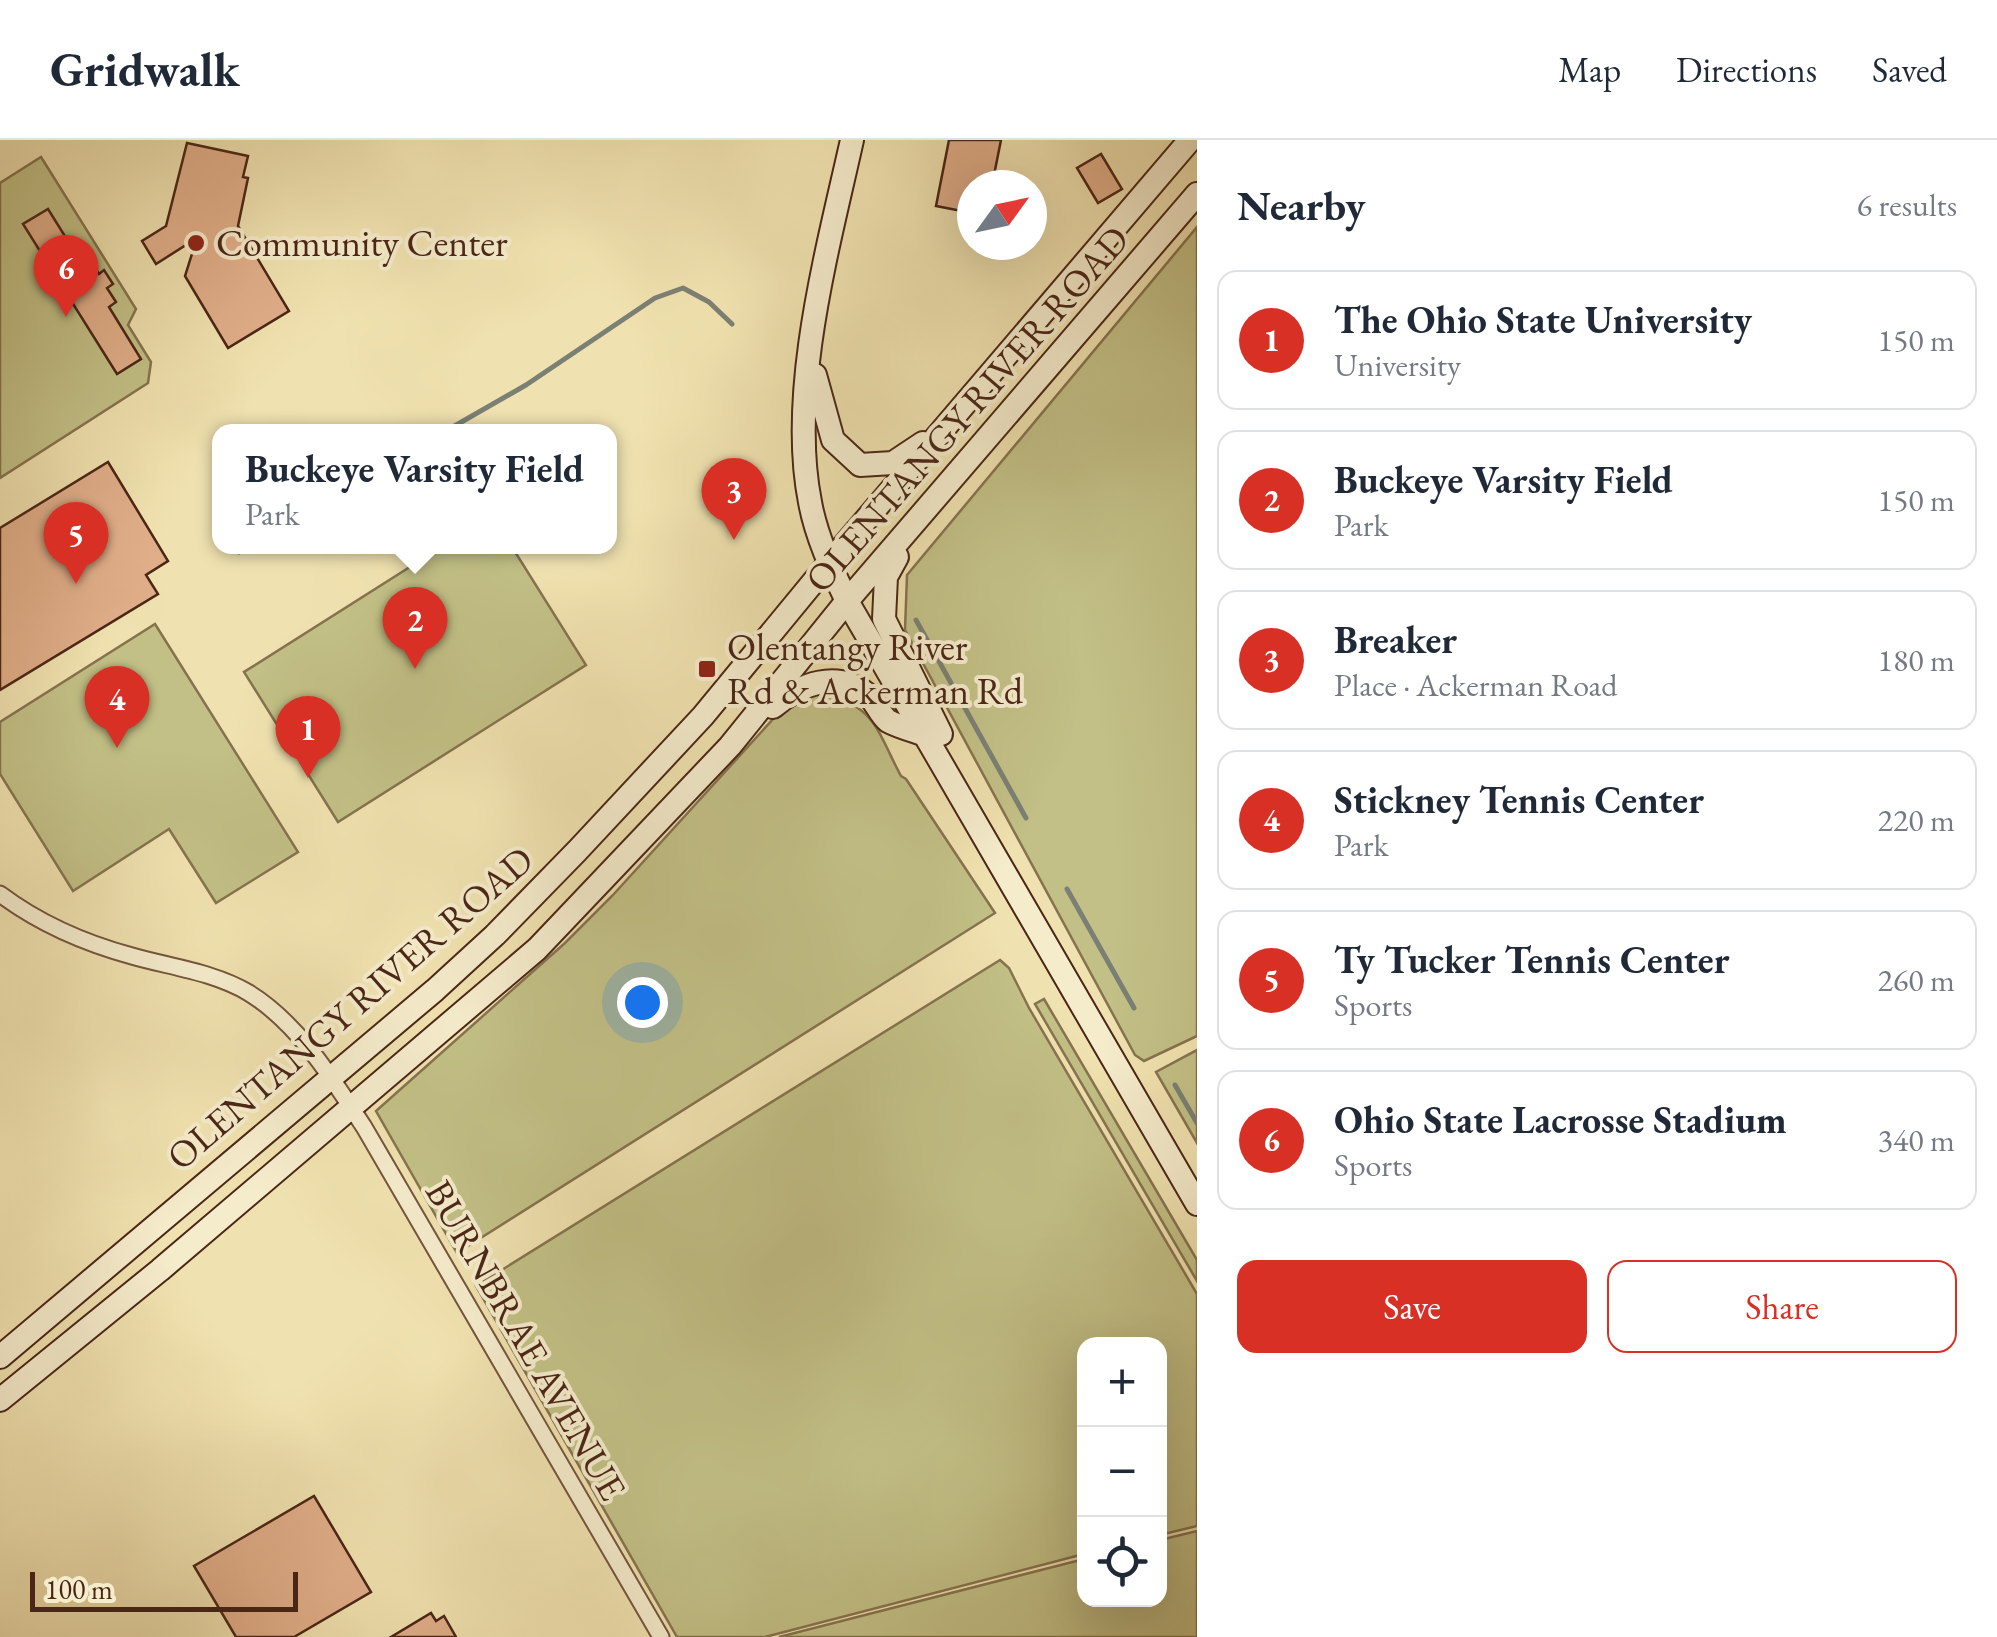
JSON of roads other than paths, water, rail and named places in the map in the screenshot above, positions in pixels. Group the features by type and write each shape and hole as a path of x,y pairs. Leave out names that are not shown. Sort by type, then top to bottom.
{"main road":[{"path":"852,140 818,293 810,351 804,434 816,524 847,601 1197,1204"},
{"name":"OLENTANGY RIVER ROAD","path":"0,1358 495,935 703,716 1190,140"},
{"name":"OLENTANGY RIVER ROAD","path":"0,1400 72,1344 538,949 730,746 847,601 1197,194"},
{"path":"810,351 833,440 860,465 893,463 953,420"},
{"path":"911,528 886,577 884,620 946,744 959,794"},
{"path":"730,746 790,693 822,681 850,686 868,695 886,720 926,735"}],"street":[{"name":"BURNBRAE AVENUE","path":"0,894 37,919 76,938 227,982 270,1008 331,1078 351,1108 661,1637"}],"waterway":[{"path":"458,424 526,385 655,298 683,288 709,302 732,324"},
{"path":"916,620 1026,818"},
{"path":"1067,889 1134,1008"},
{"path":"1175,1085 1197,1123"}],"place":[{"name":"Community Center","path":"196,243"},
{"name":"Ohio State Lacrosse Stadium","path":"66,317"},
{"name":"Breaker","path":"734,540"},
{"name":"Ty Tucker Tennis Center","path":"76,584"},
{"name":"Buckeye Varsity Field","path":"415,669"},
{"name":"Olentangy River Rd & Ackerman Rd","path":"707,669"},
{"name":"Stickney Tennis Center","path":"117,748"},
{"name":"The Ohio State University","path":"308,778"}]}
